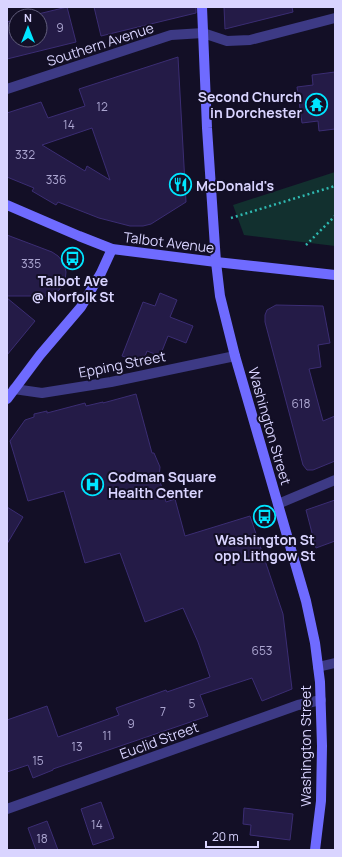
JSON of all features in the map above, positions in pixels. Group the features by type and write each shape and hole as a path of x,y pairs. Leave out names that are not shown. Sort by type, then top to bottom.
{"main road":[{"name":"Washington Street","path":"202,7 207,128 216,262 220,296 235,356 306,601 315,643 321,700 322,746 320,801 315,850"},
{"name":"Talbot Avenue","path":"7,205 79,236 112,248 216,262 335,274"},
{"path":"7,399 40,355 81,307 101,273 112,248"}],"street":[{"path":"203,33 226,41 250,40 335,18"},
{"name":"Southern Avenue","path":"7,89 171,35 203,33"},
{"name":"Epping Street","path":"14,389 42,393 111,382 235,356"},
{"path":"278,504 335,480"},
{"path":"318,667 335,663"},
{"name":"Euclid Street","path":"7,809 298,705 321,700"}],"path":[{"path":"231,218 335,186"},
{"path":"306,245 335,216"}],"green space":[{"path":"335,172 335,246 244,235 233,205"}],"building":[{"path":"67,7 76,42 7,59 7,22 8,48 48,48 48,12"},
{"path":"94,7 196,7 196,13 101,36"},
{"path":"224,7 292,7 293,12 225,29"},
{"path":"178,57 186,202 151,224 143,226 130,226 99,218 58,202 56,205 32,191 34,188 7,177 7,113 41,102 48,118 85,106 79,89","holes":["92,128 110,180 87,166 85,171 42,145"]},
{"name":"Second Church in Dorchester","path":"335,72 335,129 319,131 318,121 302,123 297,87 313,85 312,75"},
{"path":"7,235 52,252 58,256 64,263 66,272 65,282 59,290 47,296 7,296"},
{"path":"160,293 177,300 170,317 193,326 186,343 168,336 160,356 147,351 144,359 136,361 122,356 143,302 155,306"},
{"path":"7,298 35,321 7,355"},
{"path":"276,305 323,306 330,343 318,345 321,367 309,369 323,421 335,416 335,461 313,470 307,470 303,465 265,322 267,310"},
{"path":"136,394 152,453 154,453 160,467 159,478 166,502 175,499 185,536 250,516 283,614 292,689 262,701 252,678 200,695 208,716 53,769 33,778 28,765 7,772 7,720 47,706 58,737 119,715 116,708 166,690 167,692 210,677 198,642 183,608 145,622 120,553 85,563 64,491 28,501 10,441 25,420 34,417 34,414 47,411 47,413 85,403 86,406 103,403"},
{"path":"335,500 335,541 316,548 306,510"},
{"path":"7,507 23,517 7,544"},
{"path":"101,802 114,838 93,845 81,809"},
{"path":"244,808 293,814 290,840 250,835 251,825 243,824"},
{"path":"47,821 58,850 36,850 28,828"}],"place":[{"name":"Second Church in Dorchester","path":"317,104"},
{"name":"McDonald's","path":"180,185"},
{"name":"Talbot Ave @ Norfolk St","path":"73,258"},
{"name":"Codman Square Health Center","path":"92,484"},
{"name":"Washington St opp Lithgow St","path":"265,517"}]}
